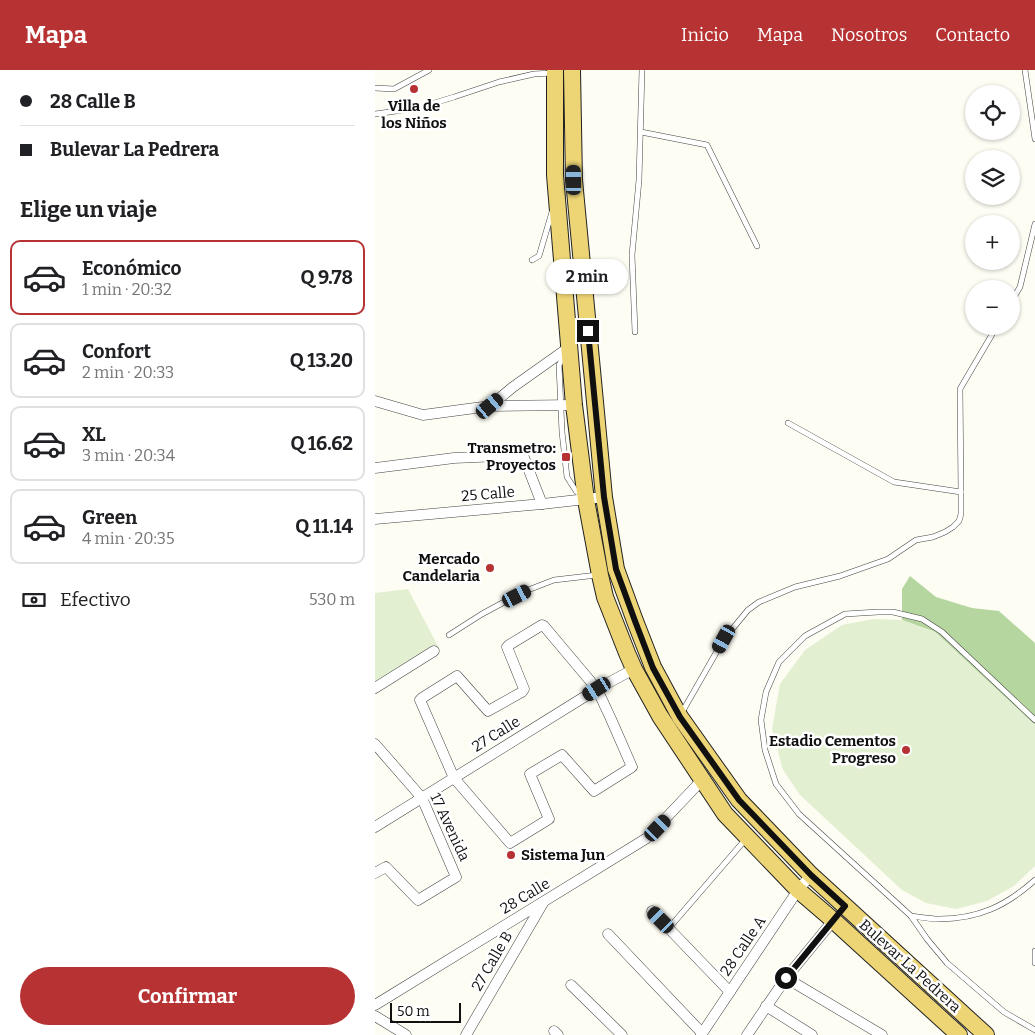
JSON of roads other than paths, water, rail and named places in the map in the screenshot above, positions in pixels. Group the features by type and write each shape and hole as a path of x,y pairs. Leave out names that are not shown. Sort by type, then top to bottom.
{"main road":[{"name":"Bulevar La Pedrera","path":"572,70 574,180 604,497 616,569 653,668 680,717 739,800 811,875 986,1035"},
{"name":"Bulevar La Pedrera","path":"555,72 555,175 568,348 567,405 605,597 634,669 660,716 725,814 798,890 959,1035"}],"street":[{"path":"490,406 513,387 568,348"},
{"path":"375,401 423,415 490,406 567,405"},
{"path":"375,468 454,458 521,455 524,456 542,504"},
{"name":"25 Calle","path":"375,519 604,497"},
{"path":"542,625 597,689 632,767 594,791 562,755 530,774 549,819 510,843 454,778 421,700 422,698 457,676 489,712 523,691 507,647 542,625"},
{"path":"375,688 434,651"},
{"name":"27 Calle","path":"375,827 597,689 634,669"},
{"name":"17 Avenida","path":"375,744 422,798 456,877 418,900 386,867 375,873"},
{"name":"28 Calle","path":"375,1005 647,838 702,780"},
{"name":"28 Calle A","path":"702,1034 798,890 811,875"},
{"name":"27 Calle B","path":"466,1035 543,902"},
{"path":"747,1035 786,978 845,906"},
{"path":"652,912 730,992"},
{"path":"608,934 702,1034"},
{"path":"786,978 881,1035"},
{"path":"571,985 622,1035"},
{"path":"766,1006 812,1035"},
{"path":"375,1016 406,1035"}],"lane":[{"path":"375,88 394,89 429,70"},
{"path":"635,332 632,256 639,180 642,70"},
{"path":"1025,70 1035,139"},
{"path":"375,114 418,108 455,98 499,82 533,74 555,72"},
{"path":"641,132 707,145 757,246"},
{"path":"532,260 539,256 556,197"},
{"path":"1020,287 1035,224"},
{"path":"680,717 724,639 748,610 759,602 795,587 840,576 888,559 916,540 933,537 945,532 959,521 961,514 960,389 992,335"},
{"path":"788,423 894,482 961,492"},
{"path":"449,635 482,614 528,590 554,580 600,575"},
{"path":"1035,720 942,632 922,620 893,612 845,614 805,636 779,662 766,692 761,720 765,750 776,784 799,814 911,916 947,963 1004,1012 1035,1030"},
{"path":"669,928 747,838"},
{"path":"911,916 938,919 965,917 988,911 1007,902 1035,880"},
{"path":"1035,950 1035,963"}],"place":[{"name":"Villa de los Niños","path":"414,89"},
{"name":"Transmetro: Proyectos","path":"566,457"},
{"name":"Mercado Candelaria","path":"490,568"},
{"name":"Estadio Cementos Progreso","path":"906,750"},
{"name":"Sistema Jun","path":"511,855"}]}
